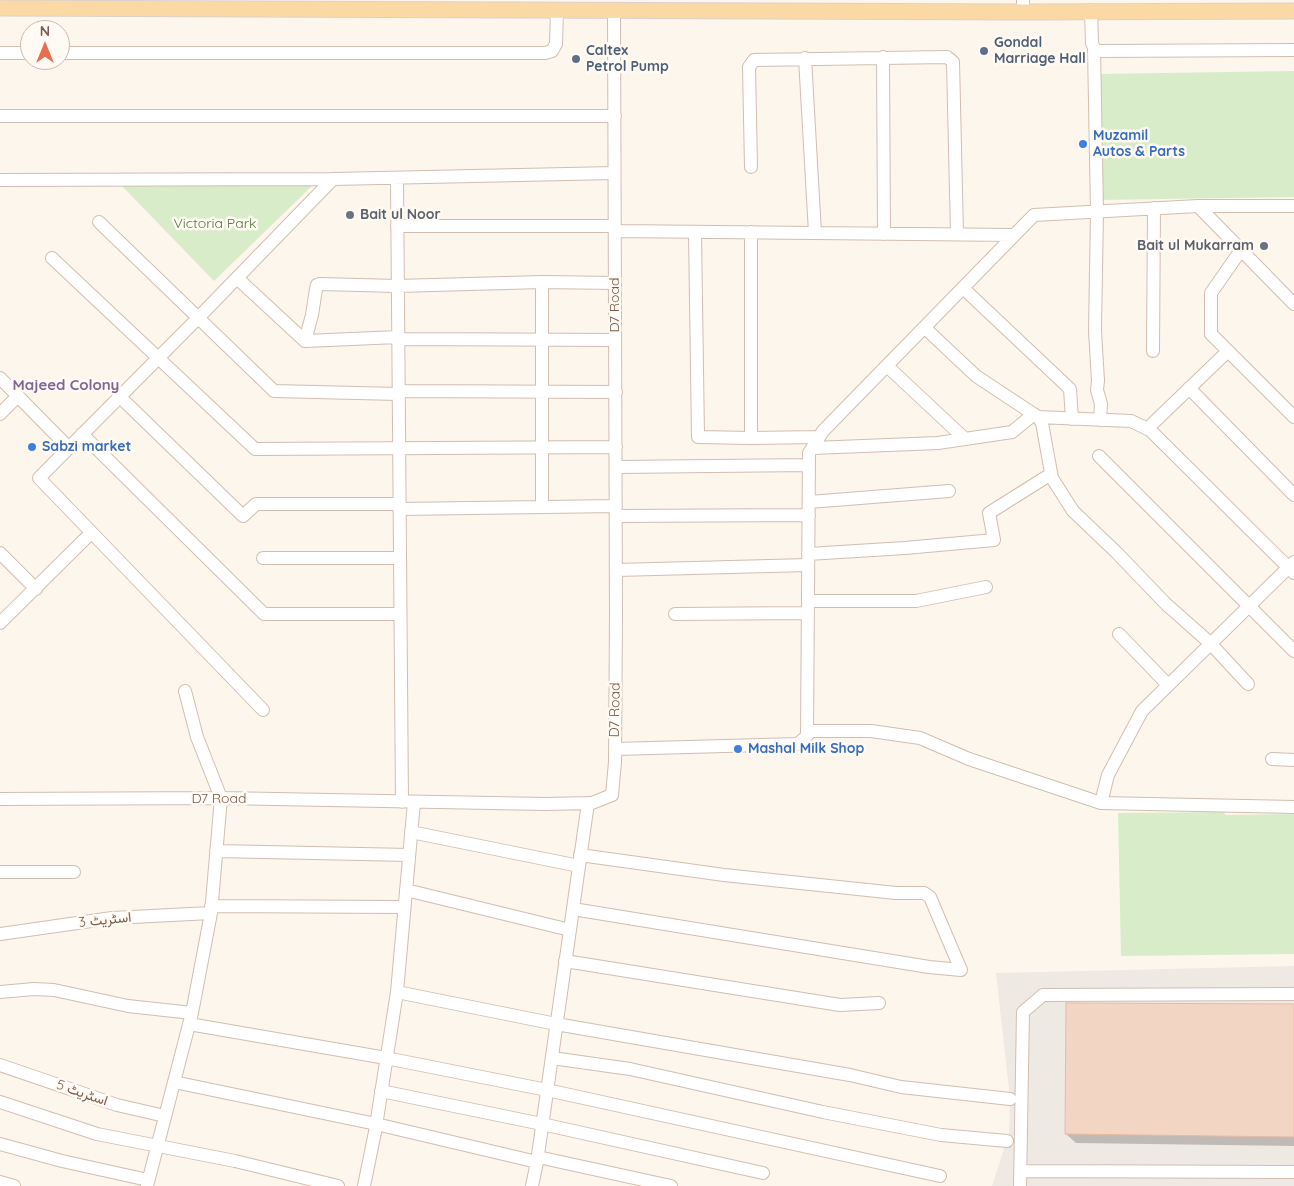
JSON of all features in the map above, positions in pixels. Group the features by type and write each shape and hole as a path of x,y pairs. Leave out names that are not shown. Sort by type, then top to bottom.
{"main road":[{"path":"0,8 614,11 921,5 1024,6 1091,10 1294,11"}],"street":[{"path":"70,53 545,53 552,51 556,44 557,10"},
{"path":"1091,10 1092,43 1094,48 1097,211 1095,331 1097,390 1101,404 1100,420"},
{"name":"D7 Road","path":"0,799 220,798 546,804 592,803 612,794 615,749 616,570 614,11"},
{"path":"1094,48 1097,51 1294,50"},
{"path":"0,53 20,53"},
{"path":"883,57 884,234"},
{"path":"751,167 749,67 754,60 947,57 953,62 957,234"},
{"path":"805,58 815,233"},
{"path":"0,116 615,116"},
{"path":"0,180 333,179 614,173"},
{"path":"364,1186 376,1124 396,992 411,832 400,614 396,178"},
{"path":"263,710 39,478 238,278 333,179"},
{"path":"615,749 798,744 807,736 809,453 823,431 1034,214 1198,206 1294,206"},
{"path":"1198,206 1294,304"},
{"path":"1153,351 1154,208"},
{"path":"99,222 274,391 616,392"},
{"path":"397,226 615,228 695,232 1014,235"},
{"path":"695,232 698,437 750,438 816,443 938,443 1012,432 1036,415 1072,419 1131,421 1147,429 1292,568 1210,643 1142,711 1108,775 1101,803"},
{"path":"750,232 750,438"},
{"path":"1241,250 1211,293 1211,334 1294,417"},
{"path":"52,258 255,449 616,447"},
{"path":"238,278 305,341 398,338 615,340"},
{"path":"305,341 317,285 397,286 542,282 615,283"},
{"path":"542,282 542,507"},
{"path":"963,288 1070,389 1072,419"},
{"path":"925,328 976,376 1036,415 1042,423 1052,478 1073,511 1166,604 1210,643 1248,684"},
{"path":"1147,429 1228,351"},
{"path":"887,366 965,439"},
{"path":"0,378 68,448"},
{"path":"1189,388 1294,495"},
{"path":"0,414 18,396"},
{"path":"120,397 243,516 256,504 542,507 616,511 809,509 949,491"},
{"path":"82,434 264,614 400,614"},
{"path":"1099,456 1294,651"},
{"path":"616,467 809,464"},
{"path":"616,570 808,560 905,548 994,540 989,513 1051,474"},
{"path":"0,623 91,533"},
{"path":"0,553 36,589"},
{"path":"263,558 400,558"},
{"path":"674,614 916,601 986,587"},
{"path":"1119,634 1168,684"},
{"path":"0,1144 147,1183 191,1018 211,909 216,851 220,798 197,737 185,690"},
{"path":"807,731 871,731 920,738 969,759 1101,803 1294,807"},
{"path":"1272,759 1294,760"},
{"path":"532,1186 588,803"},
{"path":"411,832 579,860 896,893 924,893 930,897 961,970 919,966 573,909"},
{"path":"216,851 409,855"},
{"path":"0,872 74,872"},
{"path":"406,890 570,930"},
{"name":"اسٹریٹ 3","path":"0,934 112,918 211,909 404,907"},
{"path":"565,961 840,1005 879,1003"},
{"path":"0,992 34,989 54,990 547,1090 940,1176"},
{"path":"396,992 556,1024 850,1075 901,1087 1010,1099"},
{"path":"1020,1186 1023,1012 1043,995 1294,994"},
{"path":"552,1058 630,1069 823,1112 942,1135 1007,1141"},
{"name":"اسٹریٹ 5","path":"0,1065 117,1105 165,1116"},
{"path":"174,1082 671,1186"},
{"path":"381,1091 542,1124 763,1174"},
{"path":"0,1102 97,1134 236,1161 338,1186"},
{"path":"1020,1171 1294,1172"},
{"path":"0,1182 14,1186"}],"shaded area":[{"path":"1294,966 1294,1186 992,1186 1009,1133 1010,1099 996,973"}],"green space":[{"path":"1294,71 1294,197 1098,200 1096,74"},
{"name":"Victoria Park","path":"120,184 314,184 214,281"},
{"path":"1224,812 1225,815 1294,814 1294,954 1121,956 1118,813"}],"building":[{"path":"1066,1003 1294,1004 1294,1137 1065,1134"}],"place":[{"name":"Gondal Marriage Hall","path":"984,51"},
{"name":"Caltex Petrol Pump","path":"576,59"},
{"name":"Muzamil Autos & Parts","path":"1083,144"},
{"name":"Bait ul Noor","path":"350,215"},
{"name":"Bait ul Mukarram","path":"1264,246"},
{"name":"Sabzi market","path":"32,447"},
{"name":"Mashal Milk Shop","path":"738,749"}],"district":[{"name":"Majeed Colony","path":"66,385"}]}
